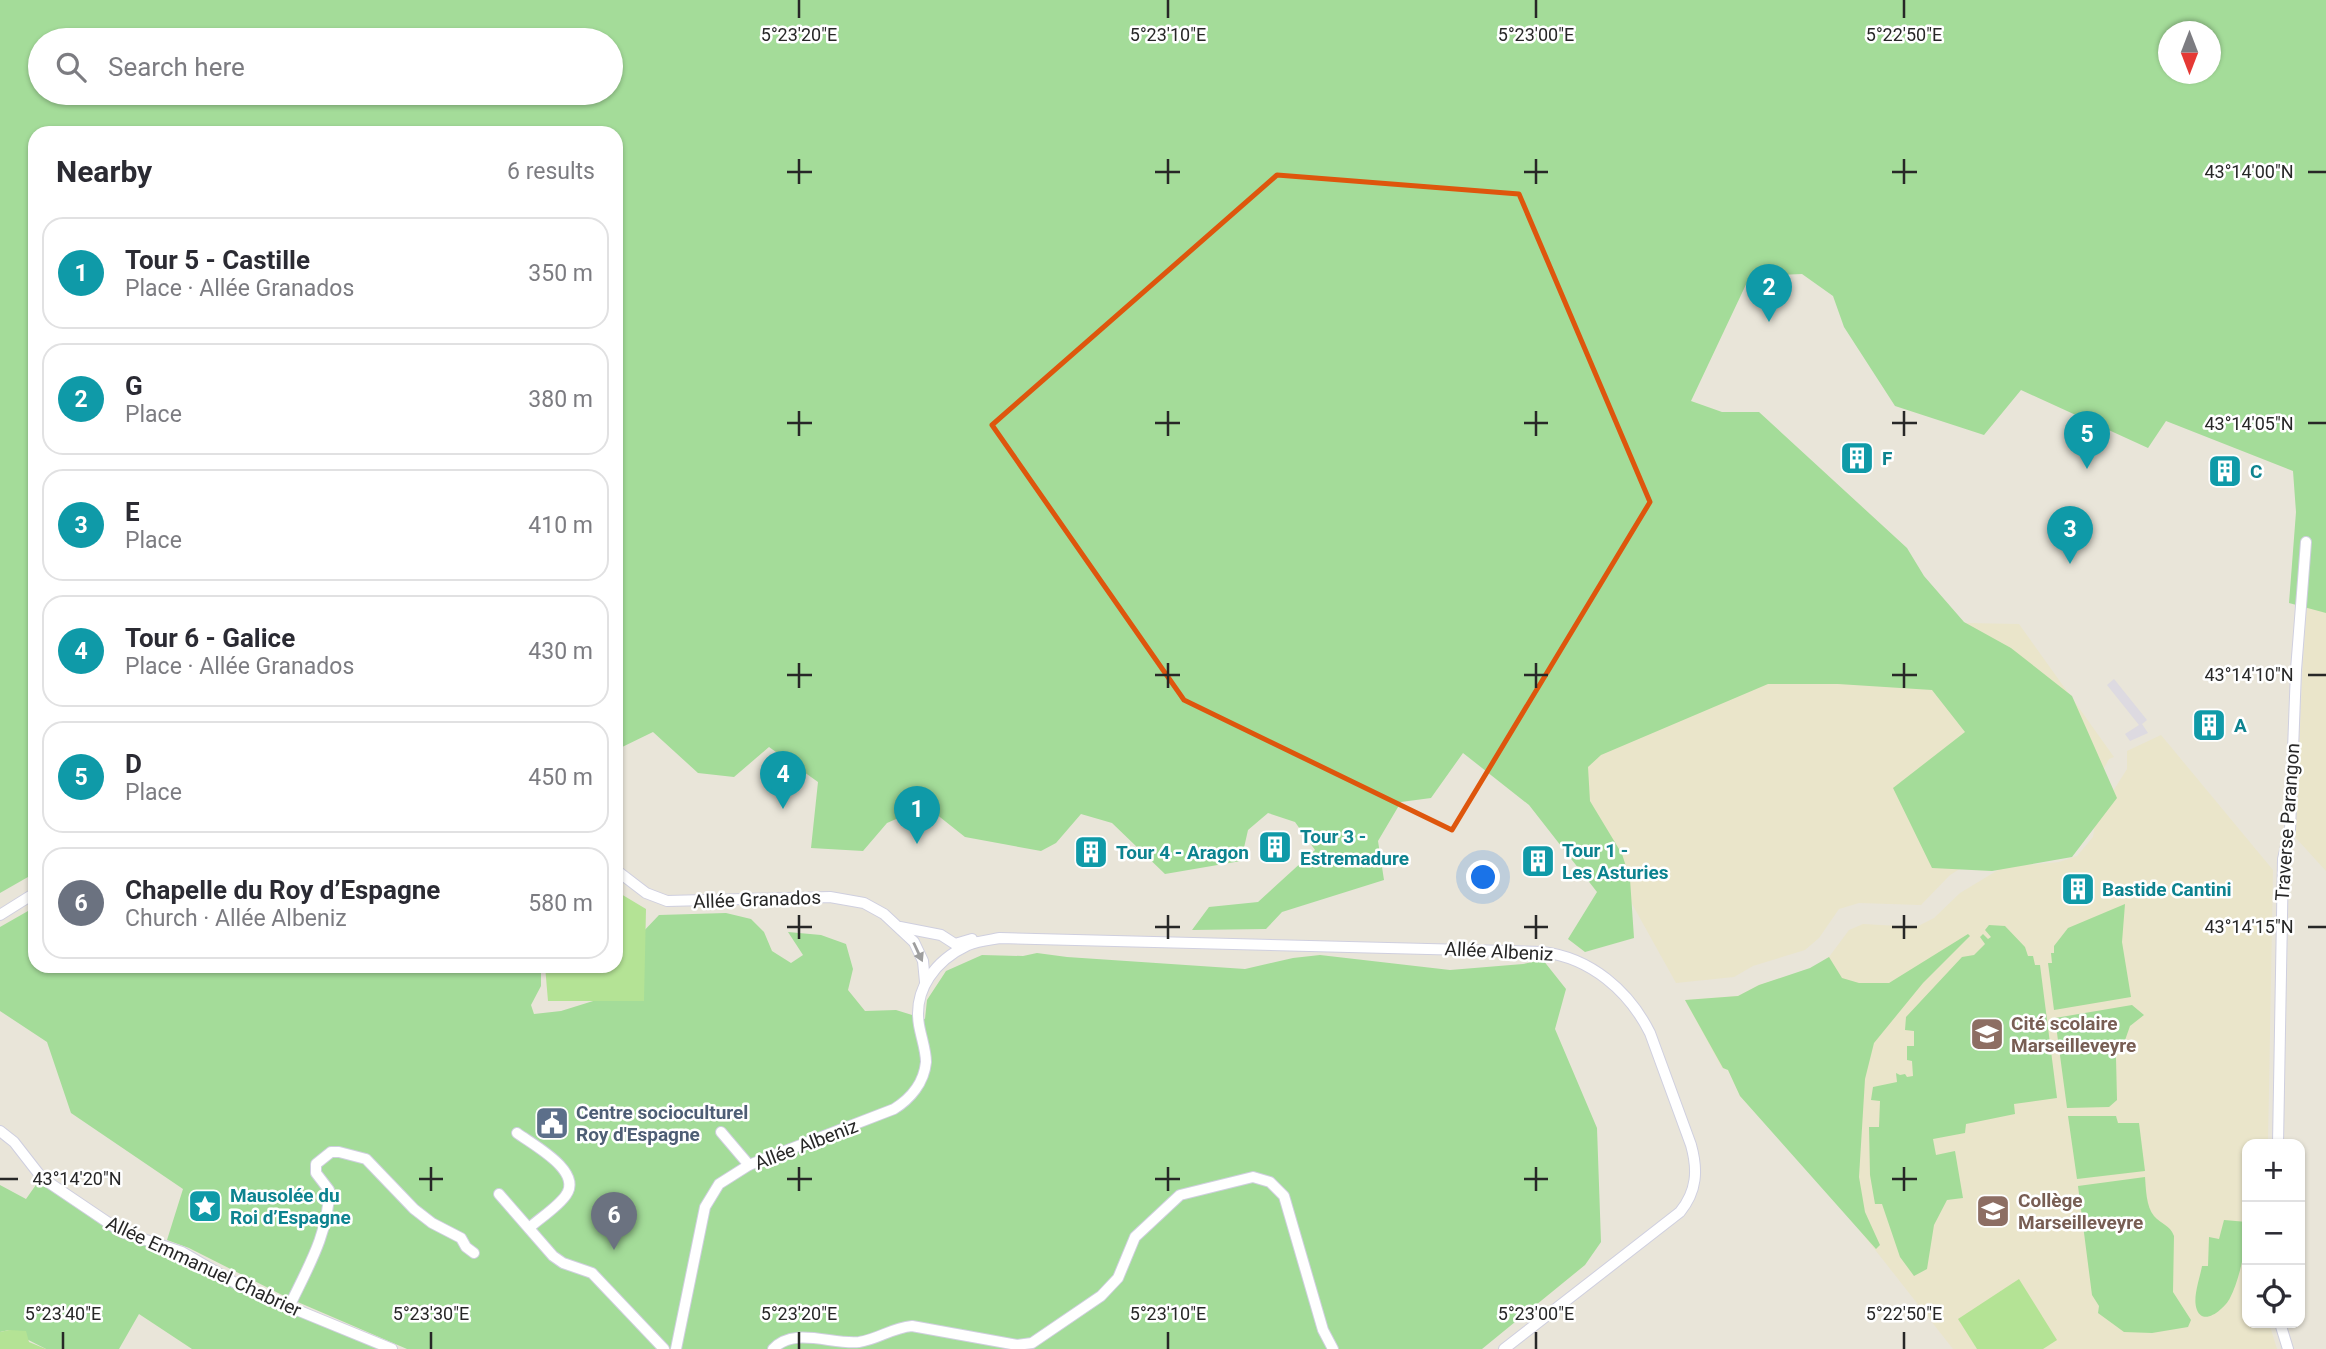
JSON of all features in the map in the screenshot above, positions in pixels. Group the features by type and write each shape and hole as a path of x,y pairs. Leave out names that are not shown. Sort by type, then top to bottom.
{"street":[{"name":"Traverse Parangon","path":"2278,1139 2283,859 2290,830 2296,670 2306,542"},
{"name":"Allée Granados","path":"623,875 646,893 667,901 844,898 873,907 900,926 921,952 925,982"},
{"path":"0,915 28,897"},
{"name":"Allée Granados","path":"900,926 941,935 955,944"},
{"path":"955,944 979,937 1000,937"},
{"name":"Allée Albeniz","path":"676,1349 705,1207 719,1184 750,1165 894,1109 912,1095 925,1066 918,1010 920,993 925,982 947,959 969,945 1000,937 1543,952 1569,957 1586,964 1617,987 1642,1015 1650,1033 1696,1161 1695,1183 1680,1212 1504,1349"},
{"name":"Allée Albeniz","path":"947,959 955,944"},
{"name":"Allée Emmanuel Chabrier","path":"0,1131 14,1142 42,1178 122,1232 182,1252 237,1284 392,1349"},
{"path":"721,1132 750,1165"},
{"path":"517,1133 566,1170 570,1185 566,1195 529,1228"},
{"path":"289,1307 326,1224 329,1190 316,1173 316,1164 331,1152 366,1159 414,1209 432,1223 461,1238 474,1254"},
{"path":"773,1349 786,1339 855,1342 869,1340 897,1327 912,1326 1017,1345 1032,1343 1101,1296 1118,1278 1135,1237 1180,1195 1253,1177 1270,1182 1284,1196 1323,1330 1333,1349"},
{"path":"499,1194 553,1256 563,1263 592,1273 664,1349"},
{"path":"2282,1328 2288,1349"}],"highlighted area":[{"path":"1277,175 1519,194 1650,502 1452,830 1184,700 992,425"}],"shaded area":[{"path":"2311,545 2326,556 2326,871 2295,837"},
{"path":"1484,558 1857,621 2019,624 2114,757 2109,759 2065,839 1972,861 1950,875 1921,905 1859,903 1839,909 1819,938 1805,950 1753,966 1734,977 1676,983 1572,796"},
{"path":"2114,679 2147,720 2142,724 2148,733 2130,741 2125,734 2139,725 2107,685"},
{"name":"Cité scolaire Marseilleveyre","path":"2161,735 2273,870 2268,1139 2242,1139 2242,1328 2271,1328 2277,1349 1953,1349 1847,1214 1740,1096 1728,1070 1722,1068 1685,1000 1738,996 1759,985 1810,969 1829,957 1849,930 1863,924 1916,927 1934,918 1960,893 2003,867 2059,862 2077,856 2093,837 2096,818 2127,769 2127,751"}],"green space":[{"path":"0,0 2326,0 2326,613 2289,603 2296,512 2293,471 2166,421 2148,448 2021,390 1984,435 1895,406 1844,327 1833,296 1802,274 1750,276 1691,401 1722,412 1759,412 1907,548 1924,576 1964,622 2011,648 2072,696 2117,798 2072,857 1992,871 1932,868 1893,788 1965,732 1932,690 1838,684 1768,684 1601,755 1588,767 1590,801 1622,854 1630,879 1634,938 1585,952 1568,939 1597,892 1529,805 1463,753 1431,798 1401,802 1378,841 1384,880 1282,912 1266,929 1192,930 1209,907 1258,902 1315,850 1295,822 1268,813 1248,830 1241,861 1165,874 1112,823 1081,814 1056,843 1041,851 965,837 926,806 887,823 863,851 811,848 818,782 769,747 734,777 698,773 653,732 623,747 623,126 28,126 28,877 0,893"},
{"path":"623,895 646,909 644,1001 548,1001 546,973 623,973"},
{"path":"2125,904 2122,942 2131,997 2054,1010 2048,963 2052,963 2051,953 2054,953 2054,946 2068,928"},
{"path":"28,911 28,973 541,973 541,986 531,1005 534,1014 561,1011 606,997 619,973 623,973 623,966 640,935 659,915 726,913 751,919 764,932 772,951 791,963 803,955 788,932 821,935 846,944 853,969 848,990 865,1011 896,1010 925,1019 927,1000 946,971 982,955 1023,956 1037,953 1245,969 1320,955 1450,970 1543,960 1566,989 1555,1029 1597,1128 1601,1242 1585,1265 1482,1349 407,1349 286,1297 189,1248 167,1240 183,1189 71,1113 47,1042 0,1011 0,927"},
{"path":"1989,925 2005,926 2025,947 2028,956 2033,956 2035,965 2040,965 2057,1098 2014,1104 2015,1114 1966,1124 1965,1133 1933,1139 1936,1155 1955,1151 1963,1198 1947,1200 1934,1225 1927,1269 1914,1276 1900,1257 1882,1204 1875,1204 1870,1175 1869,1127 1879,1127 1880,1101 1871,1100 1873,1087 1897,1082 1896,1073 1913,1076 1912,1061 1907,1060 1907,1046 1914,1046 1914,1031 1905,1030 1906,1017 1962,957 1974,955 1985,944 1980,937 1983,934 1988,939 1991,937 1985,930"},
{"path":"1968,934 1970,936 1923,983 1874,1043 1865,1079 1859,1177 1865,1212 1880,1245 1876,1249 1740,1096 1728,1070 1723,1068 1685,1000 1738,996 1759,985 1810,968 1829,957 1842,978 1859,983 1889,983"},
{"path":"2132,1005 2144,1015 2130,1026 2116,1057 2117,1100 2109,1107 2067,1108 2055,1018"},
{"path":"2068,1116 2116,1116 2118,1123 2139,1123 2145,1171 2077,1179"},
{"path":"2145,1177 2151,1212 2174,1236 2173,1292 2191,1320 2188,1327 2152,1333 2124,1332 2098,1313 2099,1306 2092,1295 2078,1186"},
{"path":"38,1182 134,1241 195,1263 381,1349 192,1349 139,1314 119,1349 46,1349 9,1330 0,1332 0,1185 26,1199"},
{"path":"2224,1220 2242,1222 2242,1261 2234,1290 2219,1311 2204,1317 2197,1310 2197,1288 2202,1266 2208,1266 2209,1237 2219,1239"},
{"path":"2019,1279 2057,1340 2043,1349 1977,1349 1958,1319"},
{"path":"26,1331 29,1342 46,1349 0,1349 0,1332"}],"place":[{"name":"G","path":"1769,322"},
{"name":"F","path":"1857,458"},
{"name":"D","path":"2087,469"},
{"name":"C","path":"2225,471"},
{"name":"E","path":"2070,564"},
{"name":"A","path":"2209,725"},
{"name":"Tour 6 - Galice","path":"783,809"},
{"name":"Tour 5 - Castille","path":"917,844"},
{"name":"Tour 3 - Estremadure","path":"1275,847"},
{"name":"Tour 4 - Aragon","path":"1091,852"},
{"name":"Tour 1 - Les Asturies","path":"1538,861"},
{"name":"Bastide Cantini","path":"2078,889"},
{"name":"Cité scolaire Marseilleveyre","path":"1987,1034"},
{"name":"Centre socioculturel Roy d'Espagne","path":"552,1123"},
{"name":"Mausolée du Roi d’Espagne","path":"205,1206"},
{"name":"Collège Marseilleveyre","path":"1993,1211"},
{"name":"Chapelle du Roy d’Espagne","path":"614,1250"}]}
